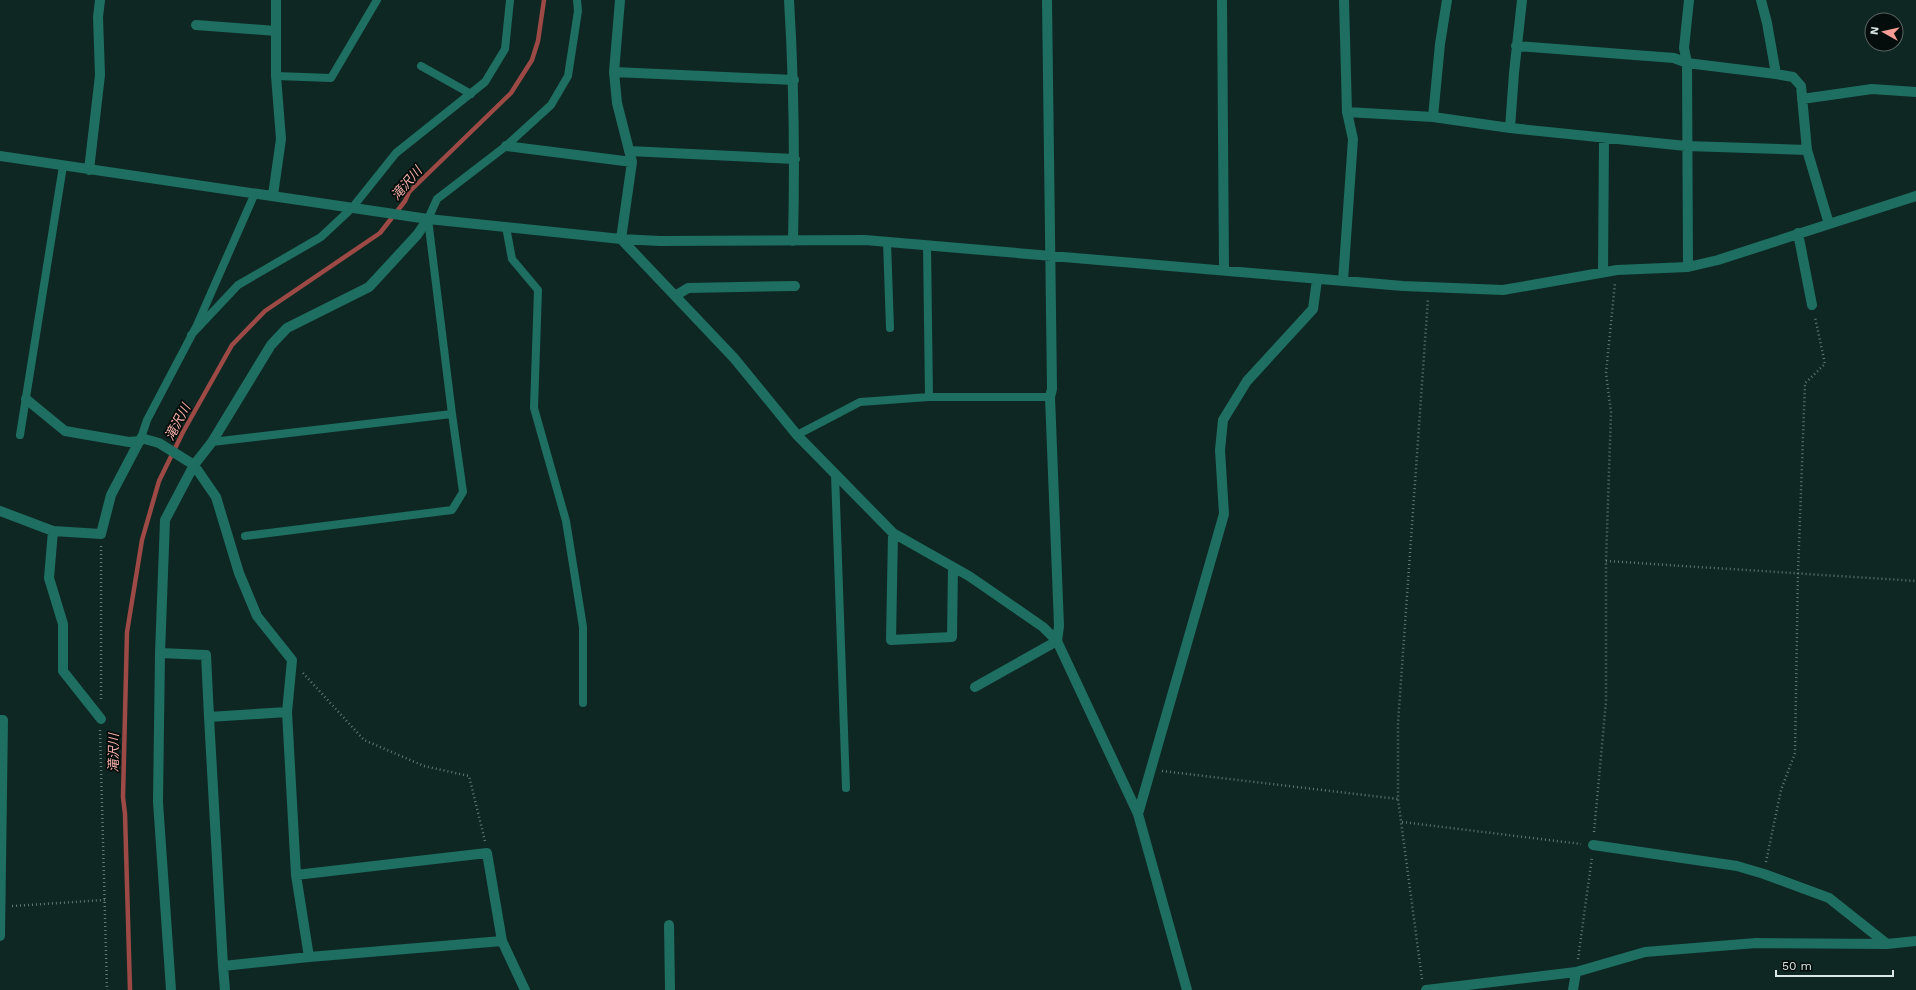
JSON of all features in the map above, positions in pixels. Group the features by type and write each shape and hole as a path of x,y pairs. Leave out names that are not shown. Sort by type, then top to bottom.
{"street":[{"path":"89,170 100,75 98,17 100,0"},
{"path":"273,195 280,139 276,76 276,0"},
{"path":"620,0 614,72 617,103 632,162 621,239"},
{"path":"789,0 794,80 795,159 793,241"},
{"path":"1047,0 1052,389 1050,397 1058,596 1057,641"},
{"path":"1222,0 1224,270"},
{"path":"1343,281 1353,139 1347,112 1344,0"},
{"path":"1433,117 1440,44 1447,0"},
{"path":"1510,128 1516,46 1522,0"},
{"path":"1688,267 1686,146 1687,63 1684,48 1689,0"},
{"path":"1760,0 1767,23 1776,74"},
{"path":"196,26 276,31"},
{"path":"1516,46 1674,58 1687,63 1793,77 1801,86 1807,150 1829,224"},
{"path":"614,72 794,80"},
{"path":"1802,99 1872,89 1916,92"},
{"path":"1347,112 1433,117 1510,128 1686,146 1807,150"},
{"path":"1604,138 1604,272"},
{"path":"506,146 632,162"},
{"path":"629,151 795,159"},
{"path":"0,156 428,219 621,239 793,241 865,240 1224,270 1317,280 1403,286 1503,290 1617,270 1688,267 1718,260 1916,196"},
{"path":"171,990 158,802 160,653 165,520 191,463 212,442 271,345 287,328 370,287 417,235 428,219"},
{"path":"1798,233 1812,305"},
{"path":"621,239 734,358 796,435 893,533 969,576 1043,627 1057,641 1138,814 1187,990"},
{"path":"1138,814 1224,514 1220,450 1223,420 1247,381 1313,309 1317,280"},
{"path":"675,296 688,288 794,286"},
{"path":"26,399 65,431 129,442 140,439 159,443 191,463 216,496 240,573 257,616 292,660 287,712 296,875 309,957"},
{"path":"0,511 53,531 101,534 111,495 140,439"},
{"path":"53,531 49,578 63,624 63,671 101,719"},
{"path":"893,533 891,640 952,637 953,567"},
{"path":"975,687 1057,641"},
{"path":"160,653 206,655 225,990"},
{"path":"209,717 287,712"},
{"path":"0,720 3,720 0,936"},
{"path":"1593,845 1737,866 1764,874 1829,898 1886,944"},
{"path":"296,875 487,853 502,941 525,990"},
{"path":"670,925 670,990"},
{"path":"223,966 309,957 502,941"},
{"path":"1424,986 1576,972 1646,952 1756,943 1886,944 1916,941"},
{"path":"1574,990 1576,972"}],"lane":[{"path":"276,76 331,78 377,0"},
{"path":"191,335 238,285 321,237 352,208 396,153 485,82 505,49 510,0"},
{"path":"245,536 452,510 464,492 452,414 428,219 437,199 506,146 552,105 568,76 578,11 577,0"},
{"path":"421,66 471,94"},
{"path":"20,435 63,166"},
{"path":"140,439 147,420 191,335 255,193"},
{"path":"506,227 512,258 538,290 534,408 566,521 583,627 583,704"},
{"path":"887,242 890,328"},
{"path":"927,245 929,397"},
{"path":"796,435 860,402 929,397 1050,397"},
{"path":"212,442 452,414"},
{"path":"835,474 846,788"}],"path":[{"path":"1576,972 1593,845 1606,702 1606,561 1611,412 1606,373 1617,270"},
{"path":"1424,986 1398,799 1398,723 1427,334 1429,286"},
{"path":"1764,874 1781,790 1796,753 1798,572 1805,383 1825,364 1812,305"},
{"path":"101,534 101,719 107,990"},
{"path":"1606,561 1798,572 1916,581"},
{"path":"292,660 364,740 424,766 469,776 487,853"},
{"path":"1150,770 1398,799"},
{"path":"1402,822 1593,845"},
{"path":"0,906 105,900"}],"waterway":[{"name":"滝沢川","path":"130,990 125,814 123,797 127,632 142,540 159,481 183,432 232,345 265,311 380,233 405,201 409,192 511,93 532,60 538,41 544,0"}]}
